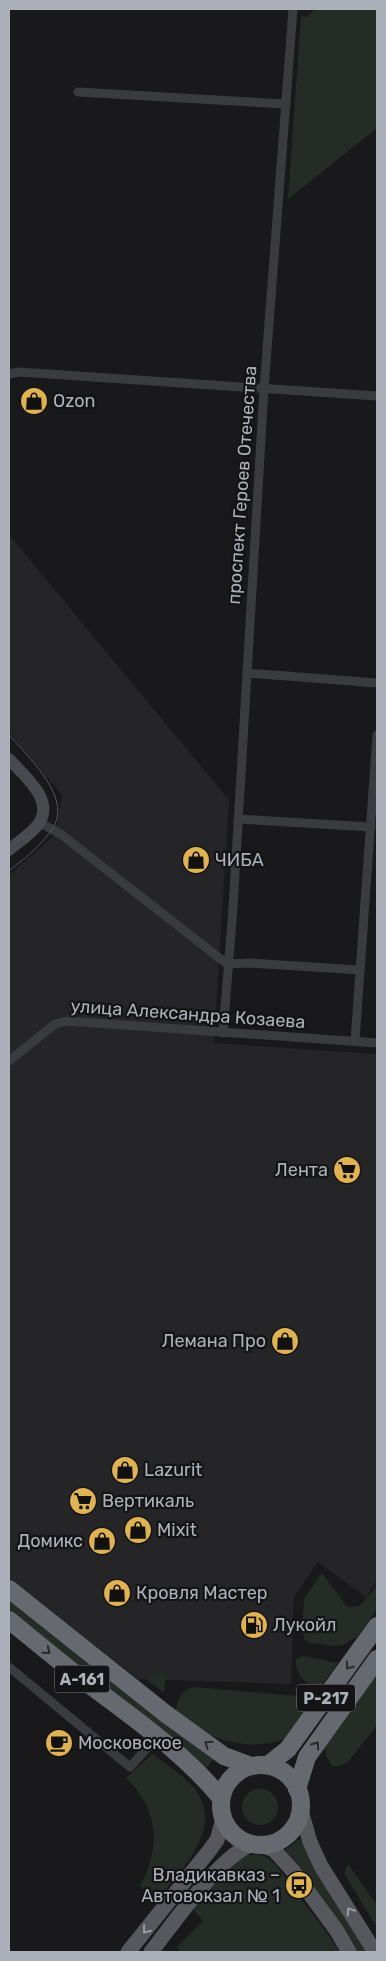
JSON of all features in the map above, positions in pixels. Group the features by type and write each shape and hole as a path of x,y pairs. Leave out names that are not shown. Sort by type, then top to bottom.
{"highway":[{"name":"А-161","path":"9,1589 166,1714 224,1756 260,1765"},
{"name":"А-161","path":"9,1620 88,1684 158,1736 204,1777 221,1798"},
{"name":"Р-217","path":"260,1765 288,1749 377,1626"},
{"name":"Р-217","path":"298,1789 307,1757 377,1659"},
{"path":"260,1765 286,1774 298,1789 300,1808 296,1823 284,1838 272,1843 257,1844 244,1842 227,1827 221,1798 229,1780 237,1772 260,1765"}],"main road":[{"path":"300,1808 310,1842 321,1866 375,1952"},
{"path":"128,1952 217,1840 224,1819"},
{"path":"151,1952 212,1876 234,1854 257,1844 274,1850 293,1871 337,1931 349,1952"}],"street":[{"name":"проспект Героев Отечества","path":"223,1033 264,389 293,9"},
{"path":"78,92 286,104"},
{"path":"9,374 19,372 377,396"},
{"path":"247,673 377,683"},
{"path":"355,1041 377,735"},
{"path":"9,759 36,790 44,804 44,812 36,827 9,850"},
{"path":"238,819 370,827"},
{"path":"39,822 62,835 228,964 250,963 360,970"},
{"name":"улица Александра Козаева","path":"9,1061 55,1024 67,1021 377,1043"},
{"path":"9,1667 130,1767 158,1736"}],"shaded area":[{"path":"316,9 377,9 377,128 288,199 301,16 306,17"},
{"path":"11,537 229,800 214,1043 377,1054 377,1580 366,1597 318,1562 294,1597 291,1684 138,1679 9,1578 9,875 55,835 62,795 9,733 9,538"},
{"path":"322,1573 347,1607 360,1606 377,1585 377,1609 357,1637 342,1645 333,1646 311,1643 305,1640 302,1632 304,1599"},
{"path":"9,1598 214,1758 204,1771 9,1615"},
{"path":"304,1656 338,1663 318,1690 305,1681 297,1669 296,1659"},
{"path":"377,1672 377,1725 348,1762 339,1766 332,1766 326,1756 325,1747"},
{"path":"163,1674 165,1679 164,1693 146,1679"},
{"path":"193,1687 298,1696 304,1704 305,1712 299,1724 285,1739 272,1743 258,1744 231,1742 202,1731 176,1714 180,1697 185,1691"},
{"path":"152,1754 193,1786 204,1807 205,1821 202,1836 195,1850 157,1900 140,1886 147,1872 154,1843 150,1816 137,1790 126,1778"},
{"path":"260,1789 267,1790 273,1794 277,1800 277,1814 273,1820 267,1824 260,1825 253,1824 247,1820 243,1814 242,1807 243,1800 247,1794 253,1790"},
{"path":"300,1839 371,1952 354,1952 349,1941 285,1850"},
{"path":"259,1854 275,1864 340,1952 180,1952 177,1947 203,1921 192,1908 231,1863 242,1856"},
{"path":"348,1864 377,1905 377,1928 344,1873"}],"tram line":[{"path":"9,735 44,776 56,800 58,812 55,824 47,836 34,851 9,871"}],"place":[{"name":"Ozon","path":"34,401"},
{"name":"ЧИБА","path":"196,860"},
{"name":"Лента","path":"347,1170"},
{"name":"Лемана Про","path":"285,1341"},
{"name":"Lazurit","path":"125,1470"},
{"name":"Вертикаль","path":"83,1501"},
{"name":"Mixit","path":"138,1530"},
{"name":"Домикс","path":"102,1541"},
{"name":"Кровля Мастер","path":"117,1593"},
{"name":"Лукойл","path":"254,1625"},
{"name":"Московское","path":"59,1743"},
{"name":"Владикавказ – Автовокзал № 1","path":"299,1885"}]}
